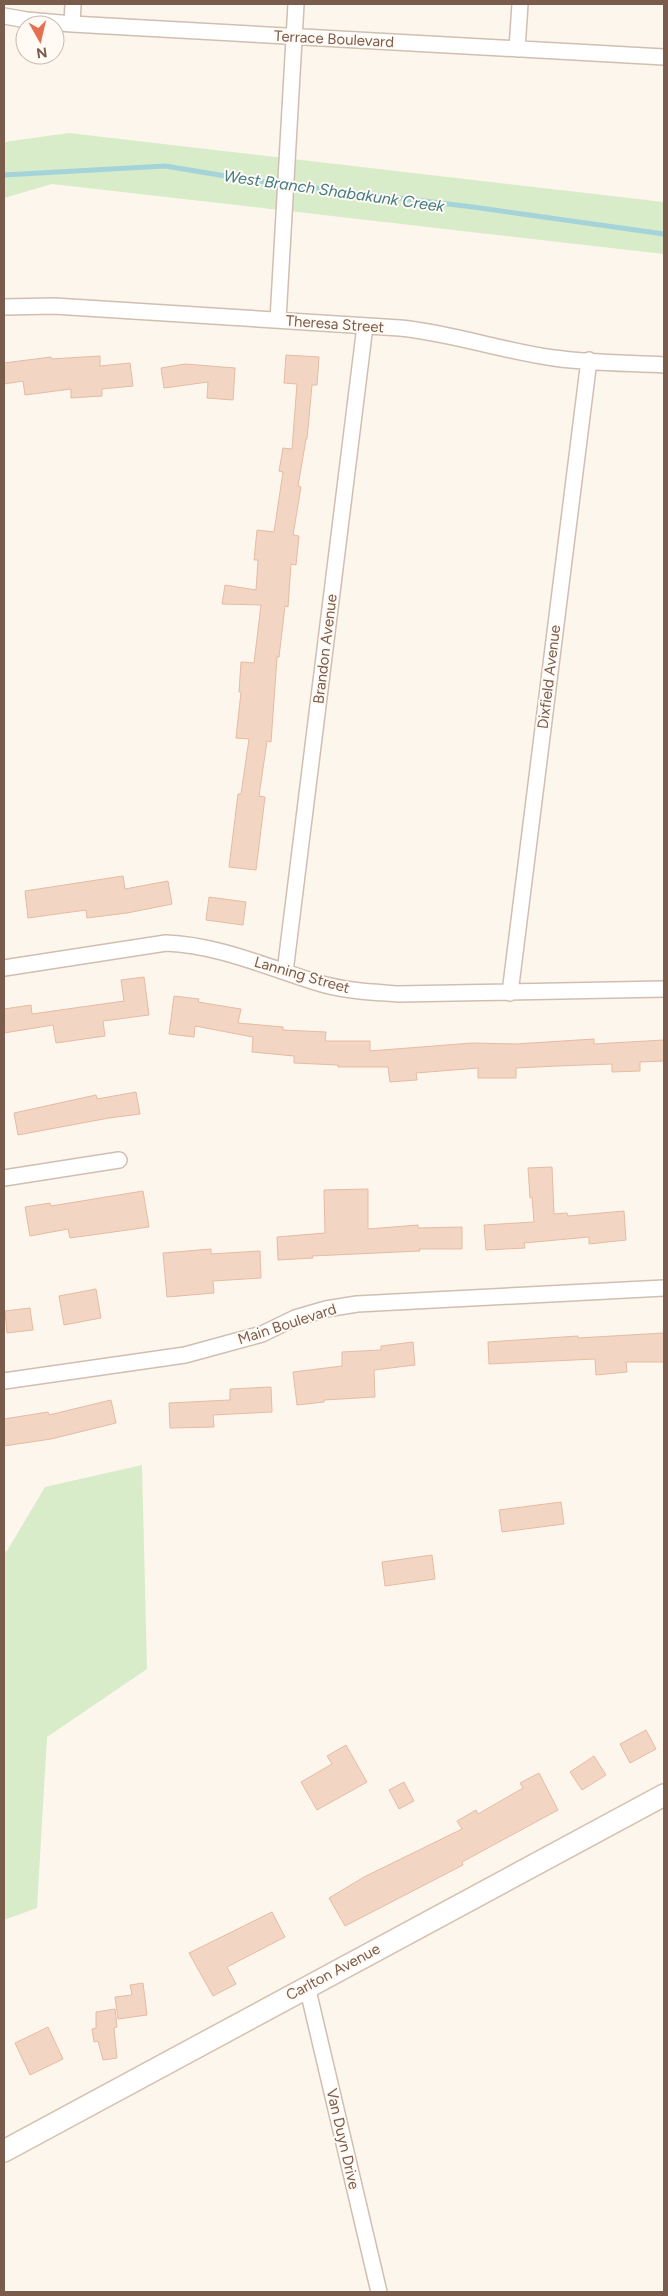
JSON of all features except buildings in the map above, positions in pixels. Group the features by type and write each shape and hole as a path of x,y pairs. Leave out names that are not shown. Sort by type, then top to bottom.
{"street":[{"path":"72,24 73,4"},
{"path":"278,320 296,4"},
{"path":"517,49 520,4"},
{"name":"Terrace Boulevard","path":"4,16 72,24 664,57"},
{"name":"Theresa Street","path":"4,307 54,306 431,331 504,349 554,358 664,365"},
{"name":"Brandon Avenue","path":"285,972 365,326"},
{"name":"Dixfield Avenue","path":"510,993 589,360"},
{"name":"Lanning Street","path":"4,968 166,943 190,944 213,949 324,984 361,992 398,994 510,993 664,989"},
{"path":"4,1178 119,1160"},
{"name":"Main Boulevard","path":"4,1381 185,1354 262,1334 295,1318 326,1309 357,1304 664,1288"},
{"name":"Carlton Avenue","path":"4,2151 664,1795"},
{"name":"Van Duyn Drive","path":"307,1986 379,2292"}],"green space":[{"path":"69,133 664,202 664,254 52,184 4,198 4,142"},
{"path":"142,1465 147,1669 47,1737 37,1908 4,1920 4,1552 7,1551 45,1487"}],"waterway":[{"name":"West Branch Shabakunk Creek","path":"4,175 165,166 250,180 473,207 664,234"}]}
